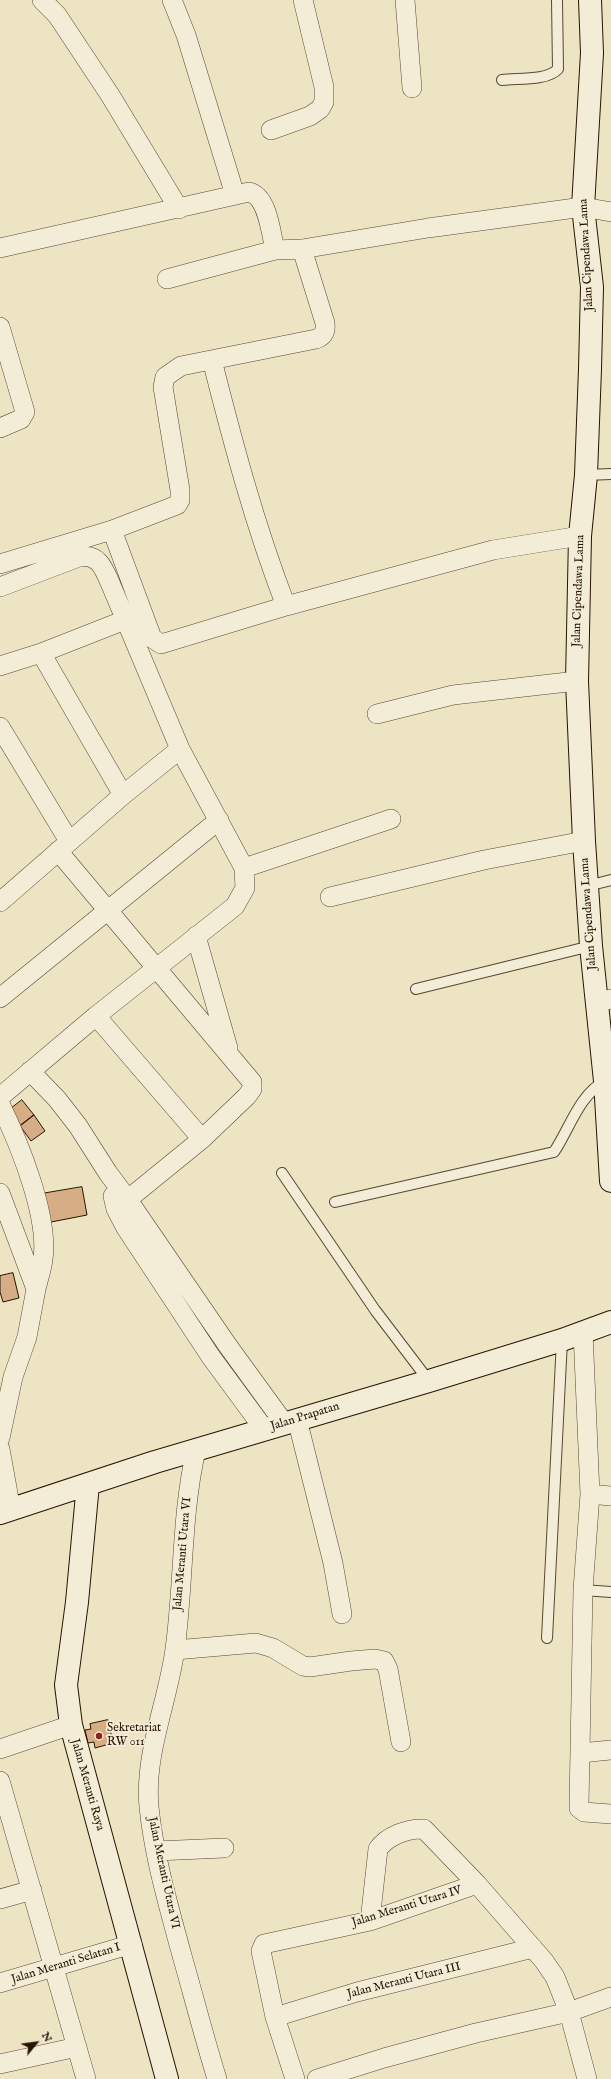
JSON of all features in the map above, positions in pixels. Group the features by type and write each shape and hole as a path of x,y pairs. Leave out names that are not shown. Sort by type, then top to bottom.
{"street":[{"path":"42,0 57,15 65,27 179,208"},
{"path":"172,0 186,35 234,195"},
{"path":"271,130 310,116 320,109 324,102 324,87 303,0"},
{"path":"405,0 412,88"},
{"name":"Jalan Cipendawa Lama","path":"590,0 592,53 583,207 592,287 586,476 580,536 577,681 584,840 591,946 604,1000 611,1181"},
{"path":"0,248 249,192 254,193 262,201 275,250"},
{"path":"167,279 275,250 302,249 428,228 583,207 611,212"},
{"path":"0,564 112,530 174,507 179,502 180,490 163,387 164,380 167,374 181,366 316,339 323,335 325,331 325,323 302,249"},
{"path":"0,327 25,412 23,417 17,422 0,428"},
{"path":"212,360 263,545 286,606"},
{"path":"112,530 152,638 158,643 164,644 286,606 493,550 580,536"},
{"path":"0,587 79,557 90,556 96,559 104,569 180,749 244,868 246,888 235,906 156,967 30,1070 0,1097"},
{"path":"0,666 41,653 125,620"},
{"path":"41,653 123,795"},
{"path":"377,714 453,695 577,681"},
{"path":"0,727 64,846 108,911 250,1077 252,1089 247,1096 202,1139 122,1204"},
{"path":"0,902 123,795 180,749"},
{"path":"244,868 391,819"},
{"path":"0,998 219,820"},
{"path":"330,897 478,861 584,840"},
{"path":"196,936 230,1054"},
{"path":"96,1016 202,1139"},
{"path":"30,1070 57,1099 78,1126 108,1173 122,1204 200,1304 282,1424 333,1562 342,1614"},
{"path":"0,1104 26,1163 39,1216 43,1259 27,1337 13,1377 0,1438"},
{"path":"0,1193 36,1289"},
{"path":"122,1204 126,1228 183,1316 282,1424"},
{"path":"183,1316 200,1304"},
{"name":"Jalan Prapatan","path":"5,1511 196,1450 562,1340 611,1322"},
{"path":"583,1332 590,1494 583,1590 579,1808 584,1812 611,1814"},
{"path":"0,1449 5,1511"},
{"name":"Jalan Meranti Utara VI","path":"196,1450 190,1475 185,1520 175,1650 159,1726 152,1749 149,1771 149,1807 156,1852 169,1909 217,2079"},
{"name":"Jalan Meranti Raya","path":"88,1484 77,1602 66,1685 71,1725 132,1944 167,2079"},
{"path":"590,1494 611,1496"},
{"path":"175,1650 256,1643 273,1648 303,1666 310,1667 375,1659 384,1661 388,1669 400,1742"},
{"path":"0,1749 71,1725"},
{"path":"581,1753 611,1750"},
{"path":"1,1787 86,2079"},
{"path":"370,1921 378,1849 383,1841 390,1837 418,1829 424,1829 477,1884 533,1948 554,1977 569,2012 587,2079"},
{"path":"156,1852 224,1848"},
{"name":"Jalan Meranti Utara IV","path":"275,2017 261,1951 262,1946 266,1942 370,1921 477,1884"},
{"path":"0,1899 32,1890"},
{"name":"Jalan Meranti Selatan I","path":"0,1983 132,1944"},
{"name":"Jalan Meranti Utara III","path":"275,2017 356,1992 533,1948"},
{"path":"317,2079 384,2058 476,2033 569,2012 611,1997"},
{"path":"275,2017 295,2079"},
{"path":"0,2064 77,2047"}],"lane":[{"path":"502,80 542,78 552,75 558,69 556,0"},
{"path":"586,476 611,474"},
{"path":"587,886 611,880"},
{"path":"416,989 591,946"},
{"path":"335,1202 554,1152 593,1088 608,1081"},
{"path":"282,1173 375,1310 429,1381"},
{"path":"547,1638 562,1340"},
{"path":"583,1590 611,1592"}],"building":[{"path":"22,1100 34,1115 20,1126 8,1111"},
{"path":"34,1115 45,1131 31,1141 20,1126"},
{"path":"82,1187 87,1215 46,1223 41,1194"},
{"path":"13,1273 19,1298 3,1302 0,1292 0,1276"},
{"name":"Sekretariat RW 011","path":"108,1720 113,1743 95,1748 94,1742 88,1743 85,1730 91,1729 90,1724"}],"place":[{"name":"Sekretariat RW 011","path":"99,1736"}]}
